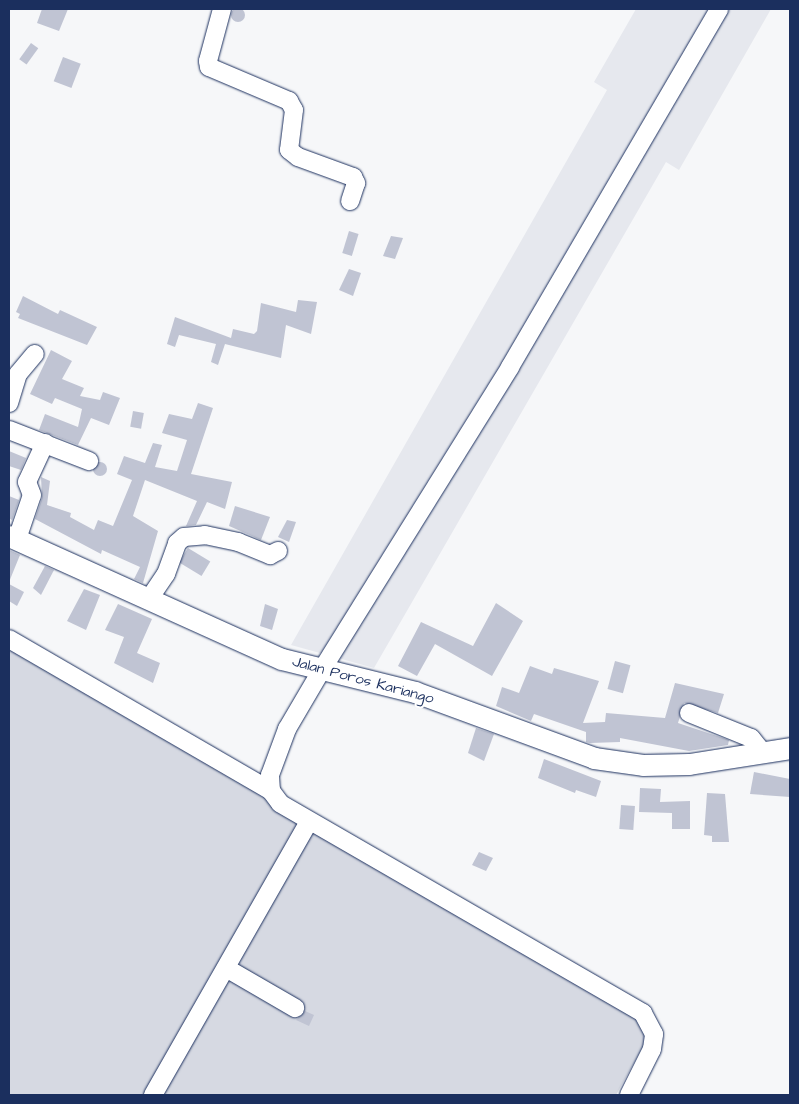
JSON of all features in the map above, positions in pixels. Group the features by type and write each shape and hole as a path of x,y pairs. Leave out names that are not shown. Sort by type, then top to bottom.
{"main road":[{"name":"Jalan Poros Kariango","path":"13,538 282,659 321,671 416,692 600,760 643,765 689,764 763,754 790,748"}],"street":[{"path":"222,9 208,60 209,68 289,101 294,110 289,150 356,179 350,201"},
{"path":"271,790 274,757 321,671 510,367 719,9"},
{"path":"9,403 16,379 35,354"},
{"path":"9,430 89,461"},
{"path":"13,538 32,495 27,482 45,443"},
{"path":"149,599 166,574 177,543 184,537 205,535 238,542 260,554 278,551"},
{"path":"9,639 271,790 280,803 309,821 643,1014 654,1034 652,1049 629,1095"},
{"path":"689,713 751,738 763,754"},
{"path":"153,1095 309,821"},
{"path":"226,968 294,1008"}],"shaded area":[{"path":"636,9 771,9 679,170 666,162 374,668 291,645 607,90 594,82"},
{"path":"9,644 638,1015 646,1029 644,1045 616,1095 9,1095"}],"building":[{"path":"235,8 241,8 245,15 241,22 235,22 231,18 231,12"},
{"path":"42,9 68,9 59,31 37,23"},
{"path":"31,43 38,48 27,64 19,59"},
{"path":"63,57 81,64 71,88 54,81"},
{"path":"349,231 359,234 352,256 342,253"},
{"path":"391,236 403,238 395,259 383,256"},
{"path":"349,269 361,273 353,296 339,290"},
{"path":"23,296 58,314 60,310 97,327 87,345 18,318 20,314 16,312"},
{"path":"298,300 317,302 311,334 286,325 281,358 225,344 218,365 211,362 216,344 179,335 175,347 167,344 175,317 231,338 233,329 254,334 257,331 261,303 296,312"},
{"path":"51,350 72,361 62,379 84,388 80,396 100,400 103,392 120,398 109,425 91,418 78,445 39,430 45,414 78,427 82,409 55,398 52,404 30,394"},
{"path":"198,403 213,408 191,474 232,482 225,509 207,502 196,525 186,526 197,501 145,480 133,516 158,531 143,583 134,579 140,567 102,550 101,554 35,519 42,498 41,477 50,481 47,505 71,513 70,517 94,530 98,520 113,526 132,480 117,474 124,456 145,463 153,443 162,445 155,467 177,471 187,440 162,433 169,414 192,419"},
{"path":"133,411 144,413 141,429 130,427"},
{"path":"9,451 26,458 21,470 9,466"},
{"path":"100,462 105,464 107,469 105,474 100,476 95,474 93,469 95,464"},
{"path":"9,496 19,500 12,520 9,518"},
{"path":"235,506 270,517 261,540 229,526"},
{"path":"287,520 296,522 289,542 278,537"},
{"path":"188,548 210,561 202,576 179,563"},
{"path":"9,550 20,555 9,582"},
{"path":"45,566 54,570 41,595 33,588"},
{"path":"9,584 24,592 17,606 9,601"},
{"path":"84,589 100,595 86,630 67,621"},
{"path":"496,603 523,621 492,676 435,644 417,676 398,666 421,622 473,646"},
{"path":"118,604 152,619 137,653 160,663 153,683 114,663 124,637 105,630"},
{"path":"265,604 278,609 272,630 260,626"},
{"path":"615,661 630,665 623,693 607,689"},
{"path":"530,666 552,674 554,668 599,681 583,723 605,722 606,713 665,718 675,683 724,694 718,713 684,703 678,723 729,740 728,745 689,751 620,738 620,742 590,743 586,742 586,732 534,714 531,721 496,706 502,687 519,693"},
{"path":"476,728 494,734 484,761 468,753"},
{"path":"544,759 601,781 596,797 576,790 575,793 538,778"},
{"path":"754,772 790,779 790,797 750,794"},
{"path":"640,788 661,789 660,802 690,801 690,829 672,829 672,813 639,812"},
{"path":"707,793 725,794 729,842 712,842 712,836 704,835"},
{"path":"621,805 635,806 633,830 619,829"},
{"path":"479,852 493,858 486,871 472,865"},
{"path":"305,1011 314,1015 309,1026 296,1020"}]}
